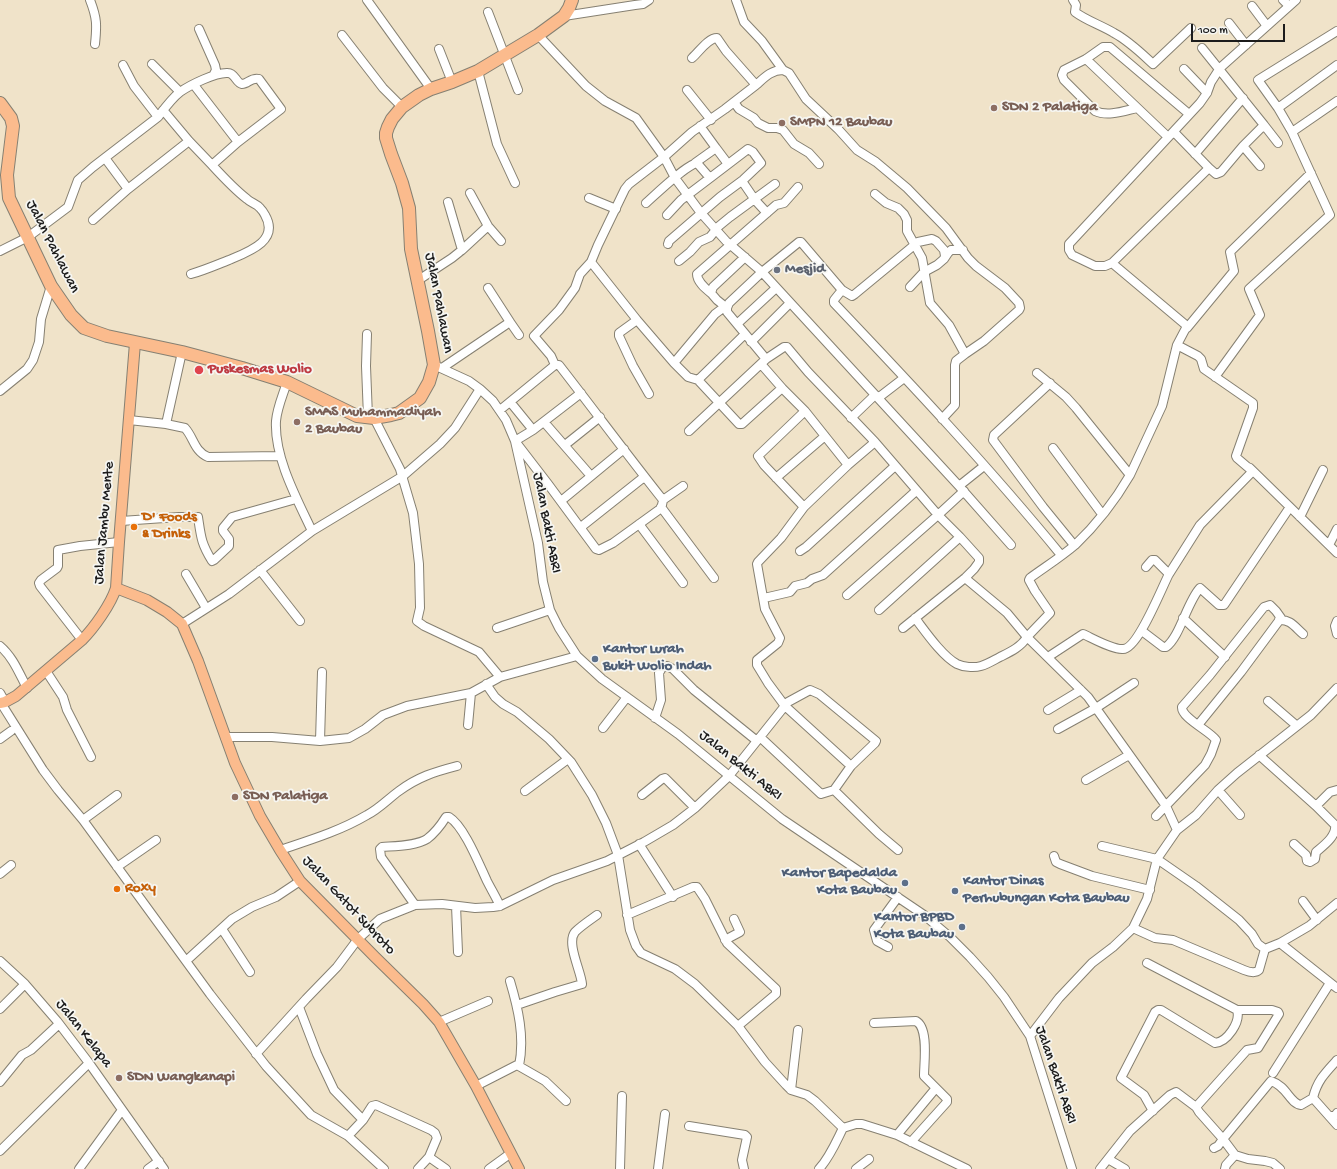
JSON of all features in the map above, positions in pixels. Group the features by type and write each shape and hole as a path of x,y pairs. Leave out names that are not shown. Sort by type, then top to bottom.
{"highway":[{"name":"Jalan Pahlawan","path":"0,103 11,118 13,126 4,176 9,198 51,286 71,315 84,328 135,343 182,352 287,382 352,414 371,417 396,414 417,401 438,366 428,331 417,281 411,246 408,204 386,135 388,127 392,119 402,107 419,95 478,71 538,35 564,16 572,0"}],"main road":[{"name":"Jalan Jambu Mente","path":"2,703 16,696 27,688 82,640 90,632 114,595 116,588 135,343"},
{"name":"Jalan Gatot Subroto","path":"116,588 147,600 168,612 182,624 198,661 225,737 245,785 260,816 280,850 300,881 423,1004 439,1022 476,1086 519,1169"}],"street":[{"path":"90,0 97,26 95,44"},
{"path":"367,0 431,89"},
{"path":"564,16 643,4 649,0"},
{"path":"736,0 744,22 762,41 783,70 789,73 806,99 838,129 857,150 876,162 907,188 946,228 976,266 1005,288 1020,306 1019,310 984,341 956,361 954,405 942,419"},
{"path":"1073,0 1076,5 1075,12 1080,16 1114,32 1127,41 1153,64 1191,28"},
{"path":"1209,168 1112,263 1105,266 1096,266 1072,255 1068,250 1069,244 1200,103 1220,68 1267,26 1286,3 1296,0"},
{"path":"1252,6 1267,26"},
{"path":"488,12 518,90"},
{"path":"1229,23 1246,45"},
{"path":"199,29 215,65 216,70 214,74"},
{"path":"1215,376 1260,315 1249,289 1330,215 1292,132 1278,108 1258,80 1337,31"},
{"path":"342,35 383,88 402,107"},
{"path":"538,35 586,86 605,101 636,118 664,157 675,178 701,213 730,245 762,272 1012,544"},
{"path":"692,58 708,42 714,38 717,38 726,52 756,85"},
{"path":"1137,108 1101,114 1095,111 1064,80 1062,75 1064,70 1086,59 1103,47 1110,47 1189,114"},
{"path":"1202,48 1220,68 1278,143"},
{"path":"439,49 452,82"},
{"path":"1086,59 1137,108 1195,154 1216,174 1221,172 1242,146 1264,124"},
{"path":"152,64 180,92"},
{"path":"123,65 134,86 158,117"},
{"path":"1278,108 1337,65"},
{"path":"1184,68 1207,93"},
{"path":"714,578 624,449 559,365 555,365 551,356 534,336 559,310 575,288 580,274 591,262 625,189 629,184 664,157 700,126 756,85 770,72 783,70"},
{"path":"478,71 497,144 515,183"},
{"path":"0,251 28,237 68,207 78,180 158,117 180,92 214,74 231,73 240,83 243,84 254,78 259,79 281,109 238,142 212,165"},
{"path":"194,85 238,142"},
{"path":"687,90 710,120"},
{"path":"1195,154 1244,98"},
{"path":"1292,132 1337,101"},
{"path":"734,102 739,109 754,118 758,123 768,128 784,130 794,144 809,153 820,164"},
{"path":"163,110 189,141 229,183 249,201 261,208 269,221 270,230 268,235 263,242 254,249 192,274"},
{"path":"700,126 728,164"},
{"path":"93,220 189,141"},
{"path":"1242,146 1260,166"},
{"path":"646,203 694,163 716,148"},
{"path":"667,215 687,195 748,149 753,152 761,164 742,182 701,213 669,241 668,244"},
{"path":"105,158 128,190"},
{"path":"694,163 697,163 710,178"},
{"path":"915,618 950,658 957,664 968,667 981,666 989,663 1025,642 1027,637 1050,613 1035,591 1030,578 1074,545 1102,514 1121,489 1130,475 1162,406 1177,345 1187,328 1234,271 1230,252 1311,173"},
{"path":"742,182 755,200 768,213"},
{"path":"679,261 699,242 710,237 719,226 730,217 775,184"},
{"path":"727,308 716,300 703,286 697,278 697,274 776,205 786,202 798,188"},
{"path":"470,193 488,226 502,241"},
{"path":"875,194 886,204 898,208 904,214 907,220 907,231 922,258 930,303 950,325 965,354"},
{"path":"589,198 616,209"},
{"path":"448,202 462,250"},
{"path":"417,281 452,258 488,226"},
{"path":"848,465 805,411 782,388 763,362 751,342 727,312 729,303 762,272 800,242 842,290 852,296 918,242 932,239 936,241 944,250 944,259"},
{"path":"910,287 924,272 937,265 952,250 962,250"},
{"path":"712,294 711,290 713,287 745,257"},
{"path":"591,262 674,364 688,377 698,380 739,424 741,424 782,388"},
{"path":"1112,263 1185,323 1187,328"},
{"path":"0,391 27,369 33,360 39,342 41,319 51,286"},
{"path":"488,288 519,335"},
{"path":"737,324 748,316 776,288"},
{"path":"842,290 834,302 1020,505 1061,554"},
{"path":"751,342 790,303"},
{"path":"674,364 715,314 723,308 727,308"},
{"path":"637,320 618,336 649,394"},
{"path":"438,366 467,353 510,322"},
{"path":"367,334 366,366 371,417 402,476 413,513 420,601 420,612 417,621 424,626 479,652 500,677"},
{"path":"698,380 745,334"},
{"path":"1177,345 1198,356 1201,359 1203,368 1253,403 1254,406 1236,456 1237,458 1250,468 1337,553"},
{"path":"689,431 763,362 784,347 788,347 808,372 875,442 916,491 979,558 979,562 965,578 902,628"},
{"path":"166,424 174,395 182,352"},
{"path":"500,410 555,365"},
{"name":"Jalan Bakti ABRI","path":"438,366 468,381 480,389 500,410 506,420 515,442 538,543 543,582 550,610 559,628 577,656 602,679 678,734 782,819 924,915 950,937 970,957 1004,997 1030,1036 1072,1169"},
{"path":"1037,373 1066,396 1130,475"},
{"path":"852,418 877,396 904,378"},
{"path":"287,382 278,410 276,420 276,436 280,456 296,499 312,531"},
{"path":"1050,383 994,435 993,440 1074,545"},
{"path":"182,624 229,594 312,531 402,476 440,444 455,428 480,389"},
{"path":"581,393 544,422 515,442 581,527 596,549 598,550 613,543 639,524 683,486"},
{"path":"511,402 532,430"},
{"path":"804,507 764,465 758,456 805,411"},
{"path":"565,445 600,417"},
{"path":"129,420 166,424 185,428 195,447 203,455 208,457 280,456"},
{"path":"544,422 591,476"},
{"path":"776,478 825,436"},
{"path":"851,766 785,706 768,683 757,664 758,660 780,640 766,612 758,562 778,542 804,507 848,465 875,442"},
{"path":"1053,448 1102,514"},
{"path":"561,501 624,449"},
{"path":"800,551 895,466"},
{"path":"847,595 938,515 961,488 984,466"},
{"path":"1048,658 1083,634 1103,643 1124,649 1128,648 1142,631 1169,574 1197,530 1251,473 1250,468"},
{"path":"1300,517 1323,470"},
{"path":"581,527 644,476"},
{"path":"764,598 790,592 795,586 807,583 812,579 823,575 916,491"},
{"path":"121,521 198,517 201,539 204,548 212,561 229,546 229,539 223,528 232,517 296,499"},
{"path":"1142,631 1163,647 1166,647 1175,636 1183,618 1200,588 1219,605 1224,605 1290,507"},
{"path":"639,524 683,583"},
{"path":"1329,545 1337,529"},
{"path":"879,610 960,537"},
{"path":"82,640 39,583 57,568 58,550 119,542"},
{"path":"1146,567 1152,560 1155,560 1169,574"},
{"path":"260,570 300,621"},
{"path":"186,574 206,608"},
{"path":"965,578 1007,613 1027,637 1088,697 1166,806 1177,830"},
{"path":"1156,816 1206,765 1216,740 1213,736 1198,725 1183,712 1182,707 1225,657 1265,606 1269,604 1281,617 1241,672 1198,725"},
{"path":"497,628 550,610"},
{"path":"1183,618 1225,657"},
{"path":"1279,620 1284,619 1290,622 1303,634"},
{"path":"1337,621 1335,626 1337,634"},
{"path":"0,646 7,652 27,688"},
{"path":"225,737 272,737 320,741 351,737 367,728 383,715 407,706 471,693 500,677 577,656"},
{"path":"256,1054 337,968 358,940 380,919 415,906 442,904 493,908 500,906 553,880 600,864 639,844 673,825 695,808 729,776 758,739 790,700 812,690 876,741 851,766 834,790 820,794 758,739 694,690 673,669 667,666 662,668 659,673 661,700 655,718"},
{"path":"46,672 63,697 66,710 91,757"},
{"path":"320,741 322,672"},
{"path":"1058,729 1096,708 1134,683"},
{"path":"486,684 495,697 532,723 568,759 578,771 592,795 606,823 618,855 627,915 634,943 641,953 675,968 695,984 738,1026 765,1062 791,1090 807,1095 815,1100 843,1128"},
{"path":"1030,1036 1059,998 1092,963 1113,947 1133,928 1150,890 1158,859 1177,830 1196,815 1218,790 1316,710 1337,688"},
{"path":"1048,710 1081,690"},
{"path":"0,693 2,703 43,770 83,820 256,1054 311,1115 348,1136 384,1169"},
{"path":"468,725 471,693"},
{"path":"603,728 627,697"},
{"path":"1268,701 1297,726"},
{"path":"0,739 11,731"},
{"path":"1086,780 1129,755"},
{"path":"1259,755 1316,806 1335,825 1337,829 1336,836 1316,852 1315,859 1310,862 1307,861 1306,855 1294,844"},
{"path":"525,791 568,759"},
{"path":"280,850 342,828 378,808 415,781 431,773 457,766"},
{"path":"642,795 665,778 695,808"},
{"path":"834,790 879,834 898,850"},
{"path":"1218,790 1240,815"},
{"path":"1316,806 1330,792 1337,790"},
{"path":"83,820 117,795"},
{"path":"415,906 381,857 380,850 382,847 422,841 434,832 446,817 449,817 456,822 476,857 500,906"},
{"path":"117,867 156,840"},
{"path":"639,844 673,897"},
{"path":"1102,846 1158,859 1196,886 1239,920 1252,934 1258,944 1264,949"},
{"path":"1054,856 1056,862 1092,876 1150,890"},
{"path":"0,874 11,865"},
{"path":"186,961 232,919 249,909 276,897 300,881"},
{"path":"627,915 696,887 704,899 725,940 776,989 776,994 738,1026"},
{"path":"888,947 877,941 874,930 898,897"},
{"path":"1303,900 1317,920"},
{"path":"1264,949 1280,943 1317,920 1337,902"},
{"path":"456,906 458,952"},
{"path":"517,1005 582,984 572,941 574,933 597,914"},
{"path":"725,940 740,932 734,919"},
{"path":"1133,928 1154,938 1173,940 1244,970 1255,973 1259,970 1264,949"},
{"path":"222,929 250,972"},
{"path":"1273,1073 1290,1045 1334,986 1280,943"},
{"name":"Jalan Kelapa","path":"0,961 25,984 59,1024 89,1063 164,1169"},
{"path":"1147,963 1237,1010 1272,1010 1278,1012 1258,1048 1247,1050 1196,1107"},
{"path":"510,981 517,1005 522,1037 519,1066"},
{"path":"0,1009 25,984"},
{"path":"439,1022 488,1001"},
{"path":"299,1007 317,1054 334,1090 363,1120"},
{"path":"1153,1111 1141,1092 1121,1078 1155,1012 1161,1010 1217,1043 1231,1032 1236,1024 1238,1017 1237,1010"},
{"path":"874,1022 918,1022 924,1036 924,1076 948,1099 948,1101 911,1142"},
{"path":"0,1082 22,1055 31,1050 59,1024"},
{"path":"791,1090 798,1030"},
{"path":"1313,1098 1314,1089 1325,1072 1337,1060"},
{"path":"0,1151 89,1063"},
{"path":"476,1086 514,1066 519,1066 545,1081 566,1101"},
{"path":"1214,1148 1218,1146 1271,1081 1285,1089 1296,1104 1301,1105 1313,1098"},
{"path":"897,1135 936,1088"},
{"path":"1100,1169 1130,1131 1170,1095 1176,1092 1196,1107 1236,1155 1248,1159 1273,1163 1280,1169"},
{"path":"620,1169 622,1096"},
{"path":"1313,1098 1333,1115 1337,1125"},
{"path":"348,1136 363,1120 372,1106 376,1105 431,1130 435,1133 437,1138 429,1157 418,1169"},
{"path":"79,1169 122,1110"},
{"path":"658,1169 665,1114"},
{"path":"819,1169 826,1166 843,1128 858,1123 897,1135 967,1169"},
{"path":"689,1126 745,1135 747,1137 742,1160 744,1169"},
{"path":"489,1169 511,1153"},
{"path":"1225,1169 1226,1165 1236,1155"},
{"path":"429,1157 446,1169"},
{"path":"856,1169 869,1159"},
{"path":"1108,1159 1125,1169"},
{"path":"148,1169 159,1161"}],"place":[{"name":"SDN 2 Palatiga","path":"994,108"},
{"name":"SMPN 12 Baubau","path":"782,123"},
{"name":"Mesjid","path":"777,270"},
{"name":"Puskesmas Wolio","path":"199,370"},
{"name":"SMAS Muhammadiyah 2 Baubau","path":"297,422"},
{"name":"D' Foods & Drinks","path":"134,527"},
{"name":"Kantor Lurah Bukit Wolio Indah","path":"595,659"},
{"name":"SDN Palatiga","path":"235,797"},
{"name":"Kantor Bapedalda Kota Baubau","path":"905,883"},
{"name":"Roxy","path":"117,889"},
{"name":"Kantor Dinas Perhubungan Kota Baubau","path":"955,891"},
{"name":"Kantor BPBD Kota Baubau","path":"962,927"},
{"name":"SDN Wangkanapi","path":"119,1078"}]}
